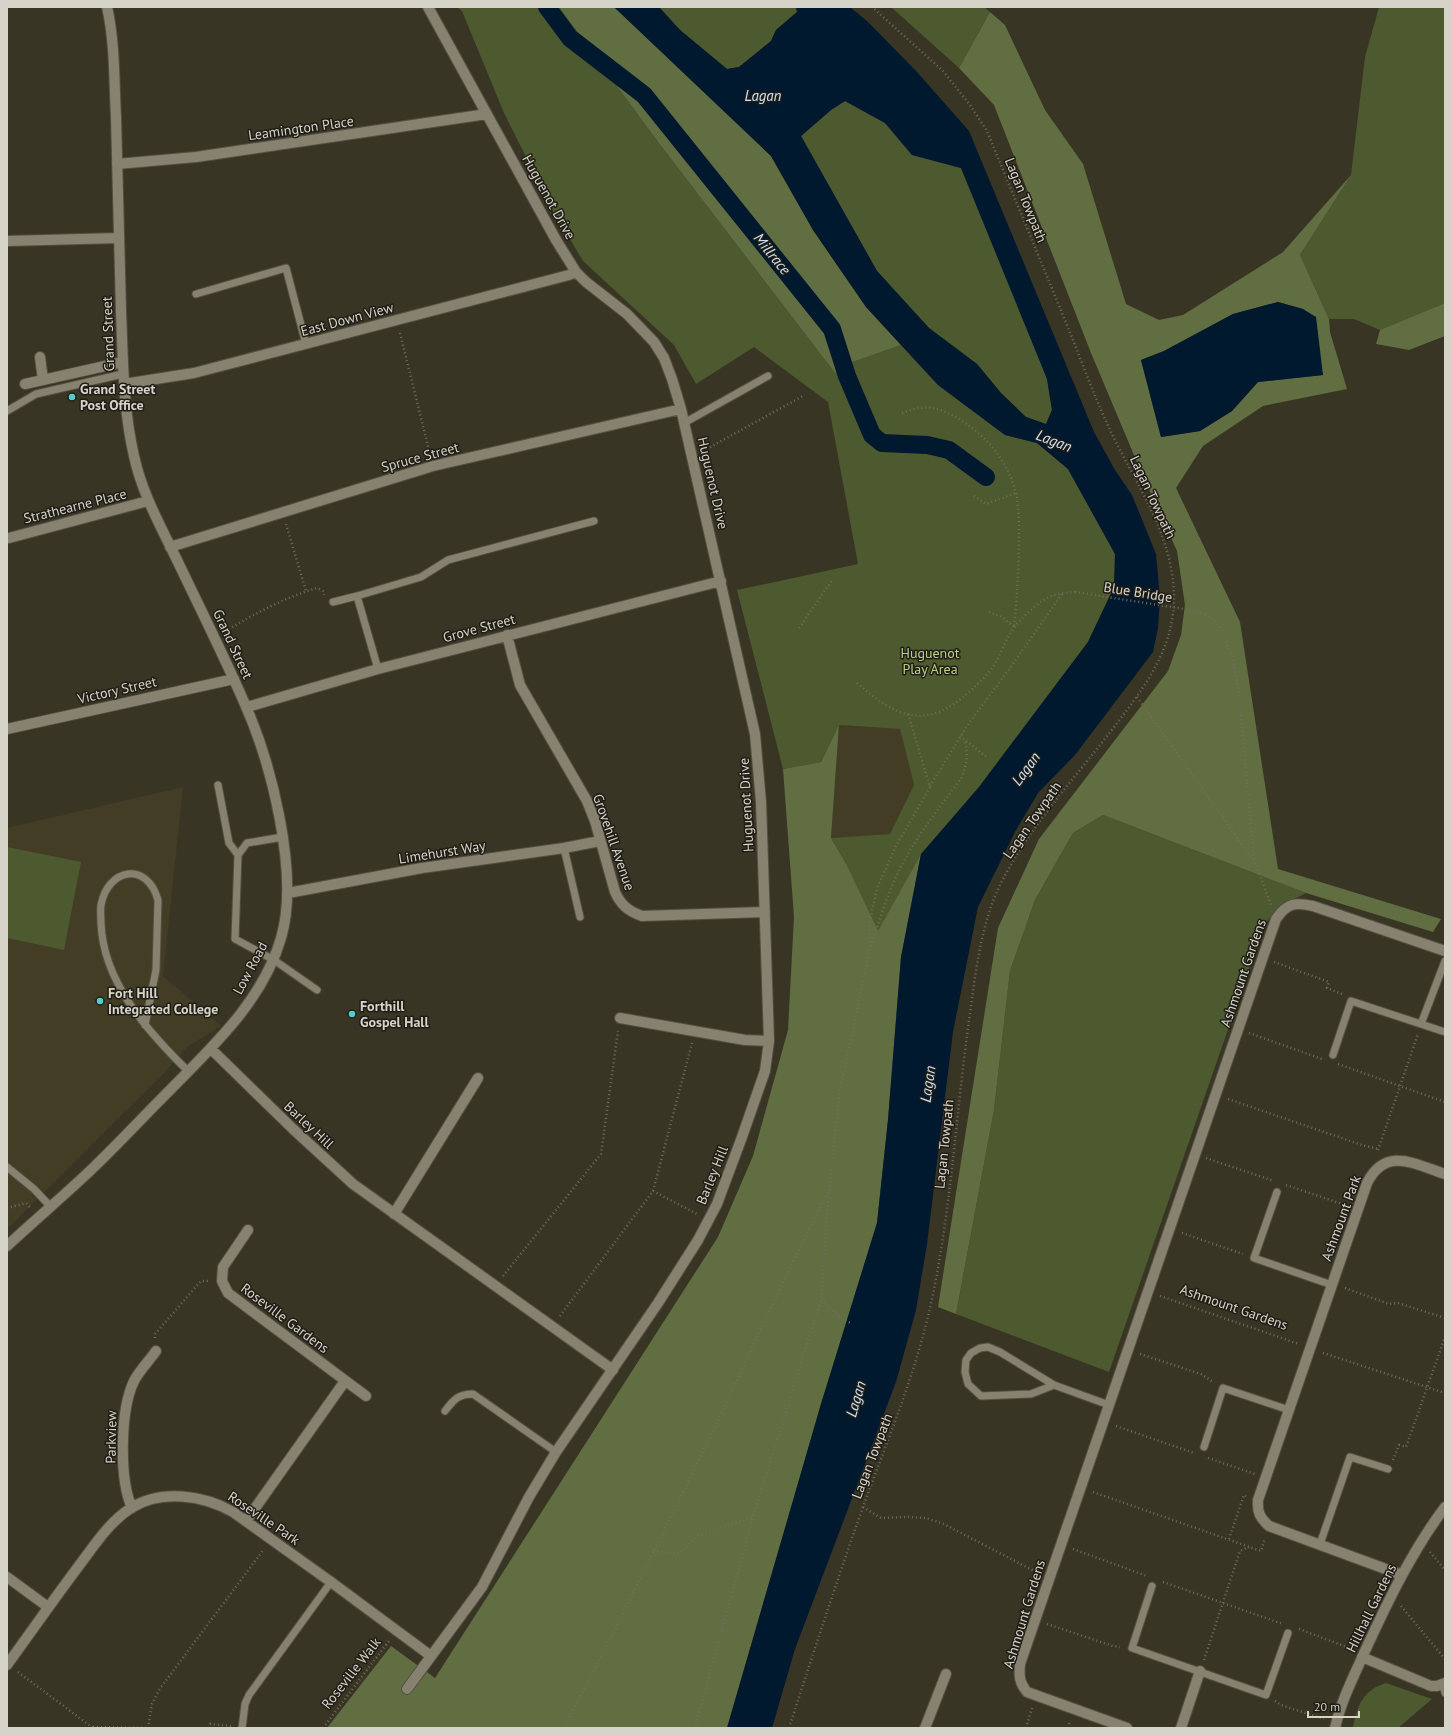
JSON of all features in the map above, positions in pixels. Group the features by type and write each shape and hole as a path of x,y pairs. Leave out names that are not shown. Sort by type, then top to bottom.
{"street":[{"name":"Grand Street","path":"107,7 110,18 114,83 124,379 134,458 148,502 247,707"},
{"name":"Huguenot Drive","path":"428,7 556,240 576,272 586,282 627,314 654,342 664,358 669,372 681,409 755,734 761,802 769,1041"},
{"name":"Leamington Place","path":"117,164 196,157 487,114"},
{"path":"7,241 119,238"},
{"name":"East Down View","path":"124,379 194,372 306,344 576,272"},
{"path":"40,357 43,380"},
{"path":"25,384 123,362"},
{"name":"Spruce Street","path":"170,547 433,466 681,409"},
{"name":"Strathearne Place","path":"9,538 148,502"},
{"name":"Grove Street","path":"247,707 378,669 720,581"},
{"name":"Grovehill Avenue","path":"507,635 520,685 587,801 615,892 620,903 630,911 642,916 765,912"},
{"name":"Victory Street","path":"7,729 234,679"},
{"name":"Low Road","path":"7,1246 92,1169 211,1049 252,998 274,960 282,936 287,912 287,872 283,837 272,784 247,707"},
{"name":"Limehurst Way","path":"288,893 422,868 564,848 600,841"},
{"name":"Ashmount Gardens","path":"1127,1728 1027,1692 1021,1685 1018,1676 1020,1664 1276,919 1286,907 1301,903 1445,951"},
{"path":"620,1018 745,1040 769,1041"},
{"name":"Barley Hill","path":"556,1452 658,1303 698,1240 717,1204 765,1071 769,1041"},
{"name":"Barley Hill","path":"211,1049 293,1129 353,1184 613,1370"},
{"path":"394,1214 478,1078"},
{"path":"1391,1161 1401,1160 1445,1174"},
{"name":"Ashmount Park","path":"1258,1500 1367,1183 1376,1168 1391,1161"},
{"name":"Roseville Gardens","path":"248,1230 230,1254 223,1267 222,1281 228,1293 366,1396"},
{"name":"Parkview","path":"132,1508 125,1489 123,1430 126,1403 134,1380 156,1351"},
{"path":"246,1521 345,1381"},
{"path":"408,1689 482,1587 529,1497 556,1452"},
{"name":"Roseville Park","path":"7,1665 48,1607 106,1531 119,1518 132,1508 148,1501 168,1497 186,1496 220,1504 272,1539 431,1656"},
{"path":"1258,1500 1257,1511 1262,1520 1269,1526 1402,1575"},
{"name":"Hillhall Gardens","path":"1336,1726 1345,1698 1362,1657 1392,1594 1420,1541 1445,1507"},
{"path":"7,1577 48,1607"},
{"path":"1362,1657 1431,1686 1444,1687"},
{"path":"1181,1728 1200,1671"},
{"path":"925,1728 946,1674"}],"lane":[{"path":"196,294 286,268 306,344"},
{"path":"684,423 768,376"},
{"path":"7,411 36,394 124,379"},
{"path":"333,602 421,577 448,560 594,521"},
{"path":"357,596 378,669"},
{"path":"218,785 229,843 238,854"},
{"path":"283,837 247,843 238,854 235,939 274,960 317,990"},
{"path":"564,848 580,917"},
{"path":"145,1025 156,970 158,900 155,890 150,882 141,876 132,873 122,875 112,881 105,891 100,906 101,935 109,964 122,992 145,1025 164,1048 188,1071"},
{"path":"1421,1024 1445,961"},
{"path":"1332,1058 1351,1001 1445,1032"},
{"path":"7,1167 34,1189 50,1206"},
{"path":"1277,1192 1254,1258 1332,1285"},
{"path":"1054,1385 1031,1394 981,1396 968,1384 965,1372 966,1360 971,1353 980,1348 988,1347 1000,1352 1054,1385 1109,1405"},
{"path":"1204,1447 1224,1388 1289,1410"},
{"path":"445,1411 455,1398 464,1394 473,1394 556,1452"},
{"path":"1320,1544 1350,1457 1388,1470"},
{"path":"242,1727 245,1704 249,1695 331,1582"},
{"path":"1153,1582 1132,1648 1266,1695 1288,1633"}],"path":[{"name":"Lagan Towpath","path":"789,1728 814,1648 863,1507 916,1363 933,1294 948,1201 962,1072 975,977 984,931 994,900 1007,874 1032,834 1137,697 1158,664 1170,635 1174,614 1172,570 1156,519 1111,433 987,130 970,105 943,71 872,7"},
{"path":"396,320 433,466"},
{"path":"692,457 802,396"},
{"path":"857,683 888,707 908,714 920,716 939,712 951,706 965,695 992,668 1014,627 1019,567 1019,512 1016,493 1004,465 996,451 983,436 952,414 928,406 915,408 902,413"},
{"path":"974,496 986,504 1016,493"},
{"path":"282,512 306,591"},
{"path":"799,628 833,580"},
{"path":"214,637 270,605 306,591 317,588 323,591 327,604 333,602"},
{"name":"Blue Bridge","path":"1014,627 1040,602 1051,596 1075,592 1197,611 1210,617 1219,625 1233,659 1239,693 1254,860"},
{"path":"870,948 870,921 877,888 896,846 960,736 1062,594"},
{"path":"989,612 1002,617 1014,627"},
{"path":"1137,697 1254,860 1276,919"},
{"path":"908,714 930,787"},
{"path":"960,736 988,758"},
{"path":"695,1728 753,1517 821,1300 829,1191 839,1096 870,948 891,888 902,864 912,846 962,776 967,764 968,753 965,740"},
{"path":"1262,958 1329,982 1327,988 1346,995 1351,1001"},
{"path":"495,1286 601,1154 620,1018"},
{"path":"1378,1149 1421,1024"},
{"path":"1238,1030 1324,1059"},
{"path":"552,1327 653,1191 695,1031"},
{"path":"1332,1058 1399,1086 1445,1102"},
{"path":"1216,1095 1362,1146 1378,1149 1391,1161"},
{"path":"653,1191 708,1220"},
{"path":"564,1728 610,1641 653,1551 694,1472 750,1350 829,1191"},
{"path":"7,1208 26,1203 39,1216"},
{"path":"1170,1229 1254,1258"},
{"path":"156,1351 155,1334 201,1281 222,1281"},
{"path":"1332,1285 1352,1290 1388,1304 1398,1303 1445,1318"},
{"name":"Ashmount Gardens","path":"1148,1292 1310,1348"},
{"path":"821,1300 843,1320 851,1323"},
{"path":"1388,1470 1399,1445 1406,1447 1445,1336"},
{"path":"1310,1348 1445,1393"},
{"path":"1128,1350 1201,1374 1224,1388"},
{"path":"1104,1422 1266,1478"},
{"path":"1081,1488 1261,1551 1269,1526"},
{"path":"1229,1539 1244,1495 1258,1500"},
{"path":"863,1507 881,1518 925,1518 942,1523 1049,1579"},
{"path":"653,1551 678,1554 687,1548 692,1540 699,1535 753,1517"},
{"path":"7,1665 93,1728 148,1728 152,1704 159,1690 272,1539"},
{"path":"1420,1541 1445,1570"},
{"path":"1061,1545 1153,1582"},
{"path":"1200,1671 1224,1603 1240,1551 1249,1547"},
{"path":"1161,1581 1224,1603"},
{"path":"1392,1594 1445,1660"},
{"path":"1035,1620 1113,1646 1132,1648"},
{"name":"Roseville Walk","path":"323,1728 397,1631"},
{"path":"1266,1695 1282,1705 1336,1726"},
{"path":"1026,1728 1036,1696"},
{"path":"209,1728 210,1724 242,1727"}],"shaded area":[{"path":"839,725 900,729 914,785 890,835 831,838"},
{"name":"Fort Hill Integrated College","path":"183,787 163,976 221,1026 187,1047 162,1075 7,1229 7,828"}],"green space":[{"name":"Huguenot Play Area","path":"457,7 559,7 655,138 835,373 850,363 901,345 938,385 1005,435 1037,443 1068,469 1115,554 1114,587 1088,642 979,787 919,858 878,932 847,865 831,838 890,834 914,785 900,729 839,725 821,762 783,769 737,590 858,564 828,402 754,347 696,384 674,345 583,261 553,211 504,113 462,11"},
{"path":"559,7 614,7 771,156 813,230 866,307 901,345 850,363 835,373 655,138"},
{"path":"659,7 796,7 797,12 776,30 771,41 739,67 727,69 680,30"},
{"path":"891,7 984,7 990,12 959,68"},
{"path":"1379,7 1445,7 1445,303 1380,330 1354,319 1329,319 1300,255 1351,175 1365,57"},
{"path":"990,12 1005,25 1045,110 1083,164 1126,304 1159,320 1183,315 1283,252 1351,175 1300,255 1329,319 1330,332 1347,389 1263,406 1203,446 1176,488 1240,622 1278,869 1441,919 1433,932 1306,893 1103,815 1073,833 1035,900 1010,971 994,1110 956,1314 938,1307 998,928 1039,839 1168,671 1181,635 1185,605 1177,551 1139,467 1091,353 994,105 959,68","holes":["1278,302 1303,309 1323,375 1258,382 1232,411 1200,431 1161,437 1141,360 1164,351 1233,314"]},
{"path":"845,101 885,123 912,155 961,168 1018,301 1047,379 1052,410 1046,424 1026,417 1001,393 977,364 929,328 877,271 801,136 831,110"},
{"path":"1445,303 1445,336 1409,350 1376,344 1380,330"},
{"path":"839,725 831,838 847,865 878,931 921,854 901,958 888,1120 877,1223 821,1404 727,1728 327,1728 391,1646 435,1678 718,1237 753,1156 788,1030 794,917 783,769 821,762"},
{"path":"1103,815 1306,893 1283,905 1265,923 1109,1372 956,1314 994,1110 1010,971 1035,900 1073,833"},
{"path":"7,847 81,862 64,950 7,938"},
{"path":"1386,1683 1432,1699 1398,1728 1353,1728 1362,1700 1372,1690"}],"water":[{"name":"Lagan","path":"614,7 659,7 680,30 727,69 739,67 771,41 776,30 797,12 796,7 850,7 868,22 917,72 969,131 1094,432 1115,470 1132,495 1156,554 1160,598 1158,628 1153,652 1075,755 1038,793 1015,832 978,907 953,1032 927,1244 916,1310 896,1382 795,1649 772,1728 727,1728 821,1404 877,1223 888,1120 901,957 921,854 979,787 1088,642 1114,587 1115,554 1068,469 1037,443 1005,435 938,385 866,307 813,230 771,156","holes":["845,101 885,123 912,155 961,168 1047,379 1052,410 1046,424 1026,417 1001,393 977,364 929,328 877,271 801,136 831,110"]},
{"path":"1278,302 1303,309 1316,317 1323,375 1258,382 1232,411 1200,431 1161,437 1141,360 1164,351 1233,314"}],"waterway":[{"name":"Millrace","path":"547,7 570,38 644,95 832,329 847,376 872,435 882,443 927,445 949,450 986,477"}],"place":[{"name":"Grand Street Post Office","path":"72,397"},
{"name":"Fort Hill Integrated College","path":"100,1001"},
{"name":"Forthill Gospel Hall","path":"352,1014"}]}
